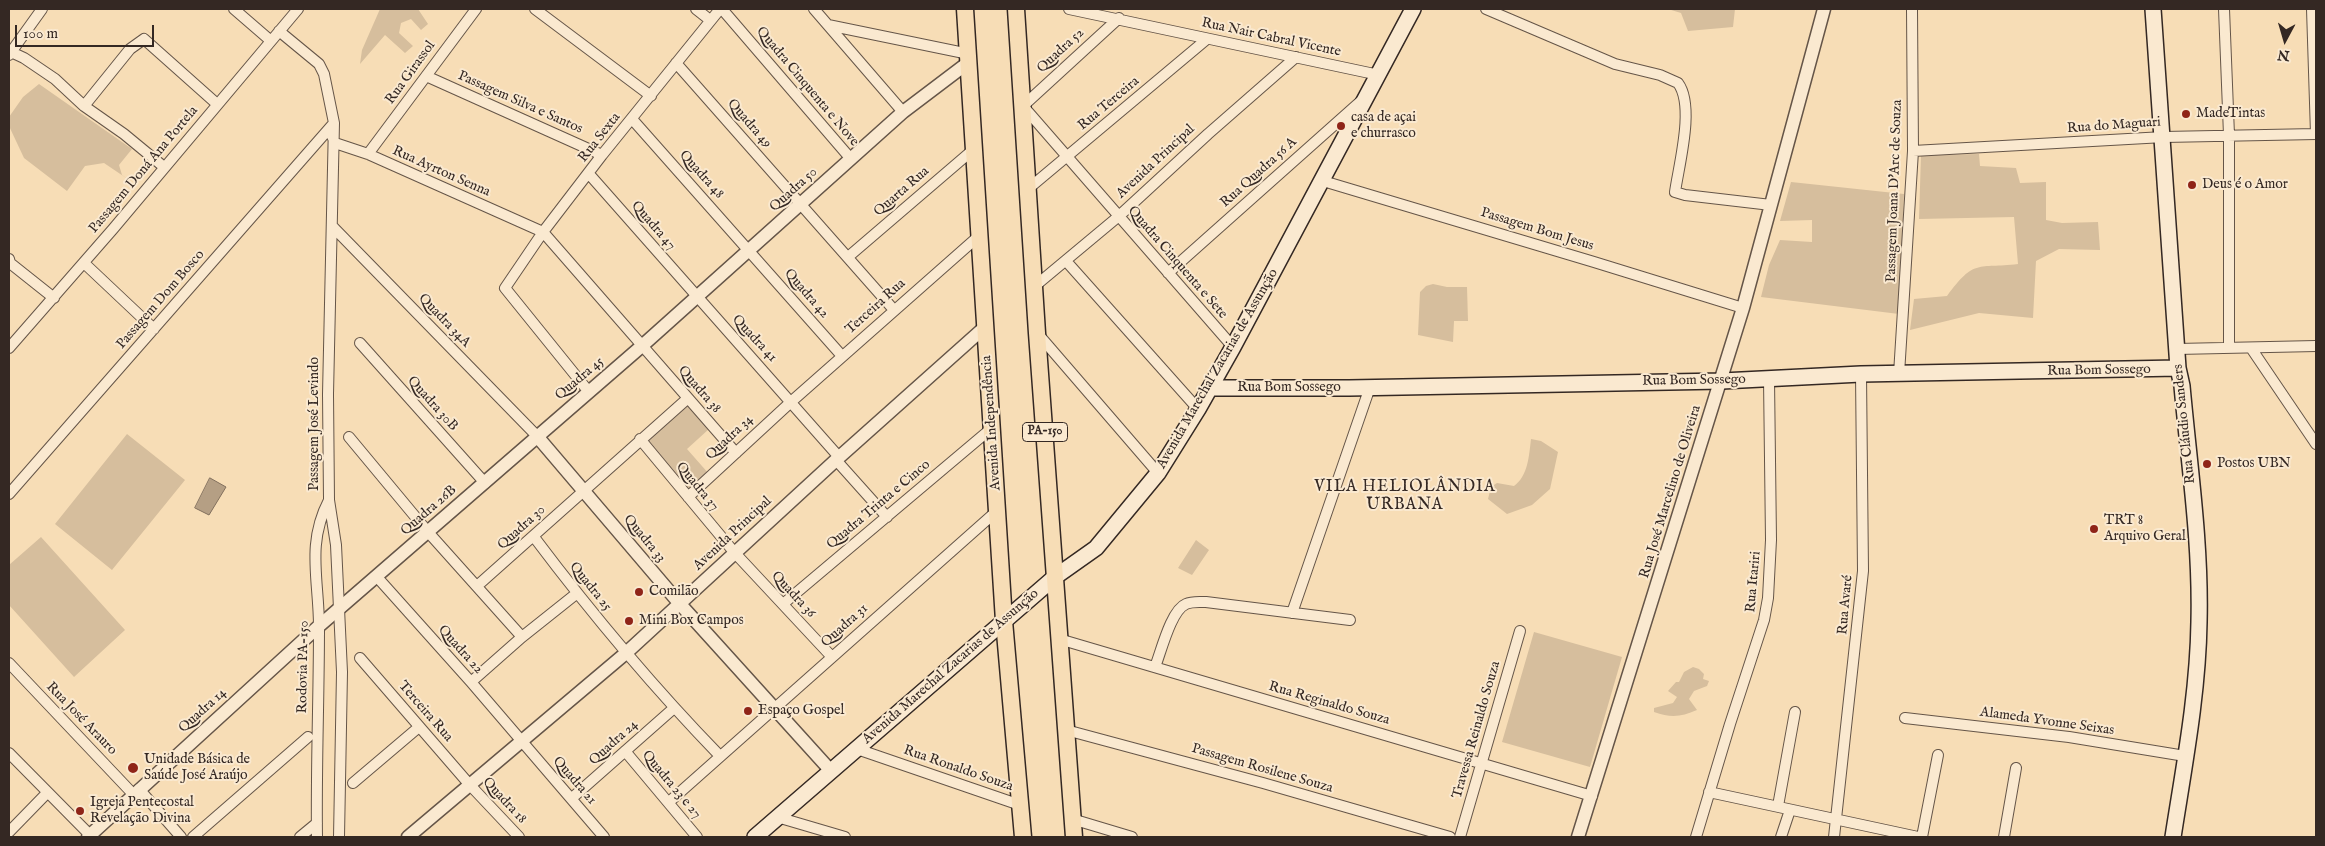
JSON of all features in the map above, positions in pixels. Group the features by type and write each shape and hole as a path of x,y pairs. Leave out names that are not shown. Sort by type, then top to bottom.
{"main road":[{"name":"Avenida Independência","path":"965,9 1004,622 1023,837"},
{"name":"PA-150","path":"1016,9 1058,639 1074,837"},
{"name":"Avenida Marechal Zacarias de Assunção","path":"756,837 1055,577 1096,548 1158,473 1198,409 1233,347 1413,9"},
{"name":"Rua Cláudio Sanders","path":"2154,9 2178,368 2183,396 2199,595 2198,659 2173,837"},
{"name":"Rua Bom Sossego","path":"1210,388 1722,380 1861,374 2178,368"}],"street":[{"path":"234,9 271,41"},
{"name":"Passagem Doná Ana Portela","path":"9,348 84,263 298,9"},
{"name":"Rua Girassol","path":"368,154 476,9"},
{"path":"534,9 651,96"},
{"path":"696,9 710,20"},
{"name":"Rua Sexta","path":"589,392 505,288 543,232 602,155 710,20 721,9"},
{"name":"Quadra Cinquenta e Nove","path":"721,9 851,160"},
{"path":"814,9 903,112"},
{"name":"Rua Nair Cabral Vicente","path":"1069,9 1380,74"},
{"path":"1486,9 1615,64 1660,75 1678,82 1686,98 1684,134 1675,192 1685,195 1771,205"},
{"name":"Rua José Marcelino de Oliveira","path":"1578,837 1722,380 1824,9"},
{"name":"Passagem Joana D'Arc de Souza","path":"1899,374 1913,151 1912,9"},
{"path":"2224,9 2229,134 2230,348"},
{"path":"2312,9 2316,134"},
{"path":"39,10 10,52 55,79 84,106 124,134 164,167"},
{"name":"Quadra 52","path":"1023,106 1118,18"},
{"path":"828,25 969,58"},
{"name":"Passagem José Levindo","path":"279,31 319,64 324,74 334,123 332,135 329,500 335,527 342,672 339,837"},
{"path":"84,106 130,49 144,39 217,104"},
{"name":"Rua Terceira","path":"1028,189 1207,39"},
{"name":"Avenida Principal","path":"1035,286 1119,216 1208,134 1296,57"},
{"name":"Quadra 50","path":"643,345 903,112 969,58"},
{"name":"Quadra 49","path":"676,63 894,310"},
{"name":"Passagem Silva e Santos","path":"426,76 602,155"},
{"name":"Rua Quadra 56 A","path":"1168,273 1369,94"},
{"name":"Quadra Cinquenta e Sete","path":"1023,106 1066,158 1233,347"},
{"name":"Quadra 48","path":"632,119 749,250"},
{"name":"Passagem Dom Bosco","path":"9,494 334,123"},
{"name":"Rua do Maguari","path":"1913,151 2229,134 2316,134"},
{"name":"Rua Ayrton Senna","path":"332,135 335,143 368,154 543,232"},
{"name":"Quarta Rua","path":"848,257 974,148"},
{"name":"Quadra 47","path":"589,174 696,296"},
{"name":"Passagem Bom Jesus","path":"1323,181 1743,308"},
{"name":"Quadra 34A","path":"332,226 536,435"},
{"name":"Quadra 38","path":"543,232 736,453"},
{"name":"Terceira Rua","path":"792,401 980,235"},
{"name":"Quadra 42","path":"749,250 842,356"},
{"path":"9,259 10,263 54,298"},
{"path":"1066,261 1198,409"},
{"path":"84,263 154,329"},
{"name":"Quadra 41","path":"696,296 792,401 837,458"},
{"name":"Avenida Principal","path":"408,837 469,784 522,743 626,653 837,458 985,328"},
{"path":"1037,333 1158,473"},
{"name":"Quadra 30B","path":"360,343 484,483"},
{"name":"Quadra 45","path":"536,435 643,345"},
{"path":"2177,349 2316,346"},
{"path":"2251,348 2316,444"},
{"name":"Rua Avaré","path":"1834,837 1863,570 1861,374"},
{"name":"Rua Itariri","path":"1696,837 1764,620 1768,598 1771,540 1769,379"},
{"path":"1292,613 1370,387"},
{"path":"536,435 583,490 687,399"},
{"name":"Quadra 34","path":"688,497 792,401"},
{"name":"Quadra Trinta e Cinco","path":"783,604 993,427"},
{"name":"Quadra 26B","path":"339,608 377,577 536,435"},
{"path":"349,436 428,532 522,637"},
{"name":"Quadra 37","path":"640,439 734,552"},
{"path":"837,458 887,516"},
{"name":"Quadra 30","path":"477,586 534,537 583,490"},
{"name":"Quadra 33","path":"583,490 680,604 776,709"},
{"name":"Rodovia PA-150","path":"317,837 319,626 316,533 329,500"},
{"name":"Quadra 31","path":"669,802 998,510"},
{"name":"Quadra 25","path":"534,537 576,594 626,653"},
{"name":"Quadra 36","path":"734,552 832,657"},
{"name":"Quadra 22","path":"377,577 471,682 522,743"},
{"path":"471,682 522,637 576,594"},
{"path":"1156,667 1174,615 1184,604 1206,602 1350,620"},
{"name":"Quadra 14","path":"89,836 339,608"},
{"name":"Travessa Reinaldo Souza","path":"1460,837 1520,631"},
{"name":"Rua Reginaldo Souza","path":"1058,639 1592,796"},
{"path":"626,653 674,708 720,756"},
{"name":"Terceira Rua","path":"360,658 469,784"},
{"name":"Rua José Arauro","path":"9,663 181,837"},
{"name":"Quadra 24","path":"572,798 674,708"},
{"path":"776,709 831,771"},
{"path":"1778,806 1795,712"},
{"name":"Alameda Yvonne Seixas","path":"1905,718 2069,738 2185,756"},
{"path":"353,783 419,727"},
{"name":"Passagem Rosilene Souza","path":"1066,730 1263,783 1450,837"},
{"path":"193,837 308,737"},
{"name":"Quadra 21","path":"522,743 572,798 604,837"},
{"name":"Rua Ronaldo Souza","path":"857,749 1020,805"},
{"name":"Quadra 23 e 27","path":"625,751 697,837"},
{"path":"1922,837 1938,755"},
{"path":"11,759 89,836"},
{"path":"2004,837 2016,768"},
{"name":"Quadra 18","path":"469,784 519,837"},
{"path":"1709,792 1918,837"},
{"path":"9,832 47,793"},
{"path":"1781,837 1790,810"},
{"path":"777,817 845,837"},
{"path":"1072,819 1132,837"},
{"path":"300,837 317,823"}],"shaded area":[{"path":"380,9 418,9 428,24 421,30 411,19 401,23 399,33 413,46 405,53 385,35 360,64 362,50"},
{"path":"1668,9 1735,9 1733,27 1688,31 1681,13"},
{"path":"39,84 132,149 119,165 122,175 138,186 104,163 85,166 67,191 24,158 9,126 9,117 23,97"},
{"path":"1979,154 1980,166 2016,168 2020,183 2046,182 2046,220 2062,223 2098,222 2100,250 2059,249 2036,261 2033,318 1979,313 1910,330 1914,299 1947,296 1956,284 1971,270 1985,266 2018,264 2014,217 1919,219 1921,155"},
{"path":"1791,182 1904,194 1899,314 1761,297 1769,265 1780,240 1812,242 1812,220 1780,221"},
{"path":"1433,284 1447,287 1467,287 1468,321 1454,321 1453,342 1418,335 1420,292 1426,286"},
{"path":"687,406 709,429 687,449 709,474 690,492 644,442"},
{"path":"127,434 185,480 112,570 55,524"},
{"path":"1531,439 1541,441 1558,452 1550,489 1532,505 1507,514 1488,499 1491,487 1497,483 1514,486 1519,482 1527,465"},
{"path":"210,478 226,487 209,515 195,508"},
{"path":"41,537 125,630 74,677 9,605 9,565"},
{"path":"1196,540 1209,550 1192,575 1178,568"},
{"path":"1534,632 1622,657 1590,767 1502,742"},
{"path":"1693,667 1699,669 1704,674 1703,679 1709,681 1707,686 1694,691 1689,699 1697,710 1676,716 1654,712 1654,708 1673,703 1677,697 1668,691 1676,682 1679,682 1684,672"}],"place":[{"name":"MadeTintas","path":"2186,114"},
{"name":"casa de açai e churrasco","path":"1341,126"},
{"name":"Deus é o Amor","path":"2192,185"},
{"name":"Postos UBN","path":"2207,464"},
{"name":"TRT 8 Arquivo Geral","path":"2094,529"},
{"name":"Comilão","path":"639,592"},
{"name":"Mini Box Campos","path":"629,621"},
{"name":"Espaço Gospel","path":"748,711"},
{"name":"Unidade Básica de Saúde José Araújo","path":"133,768"},
{"name":"Igreja Pentecostal Revelação Divina","path":"80,811"}],"district":[{"name":"VILA HELIOLÂNDIA URBANA","path":"1405,497"}]}
